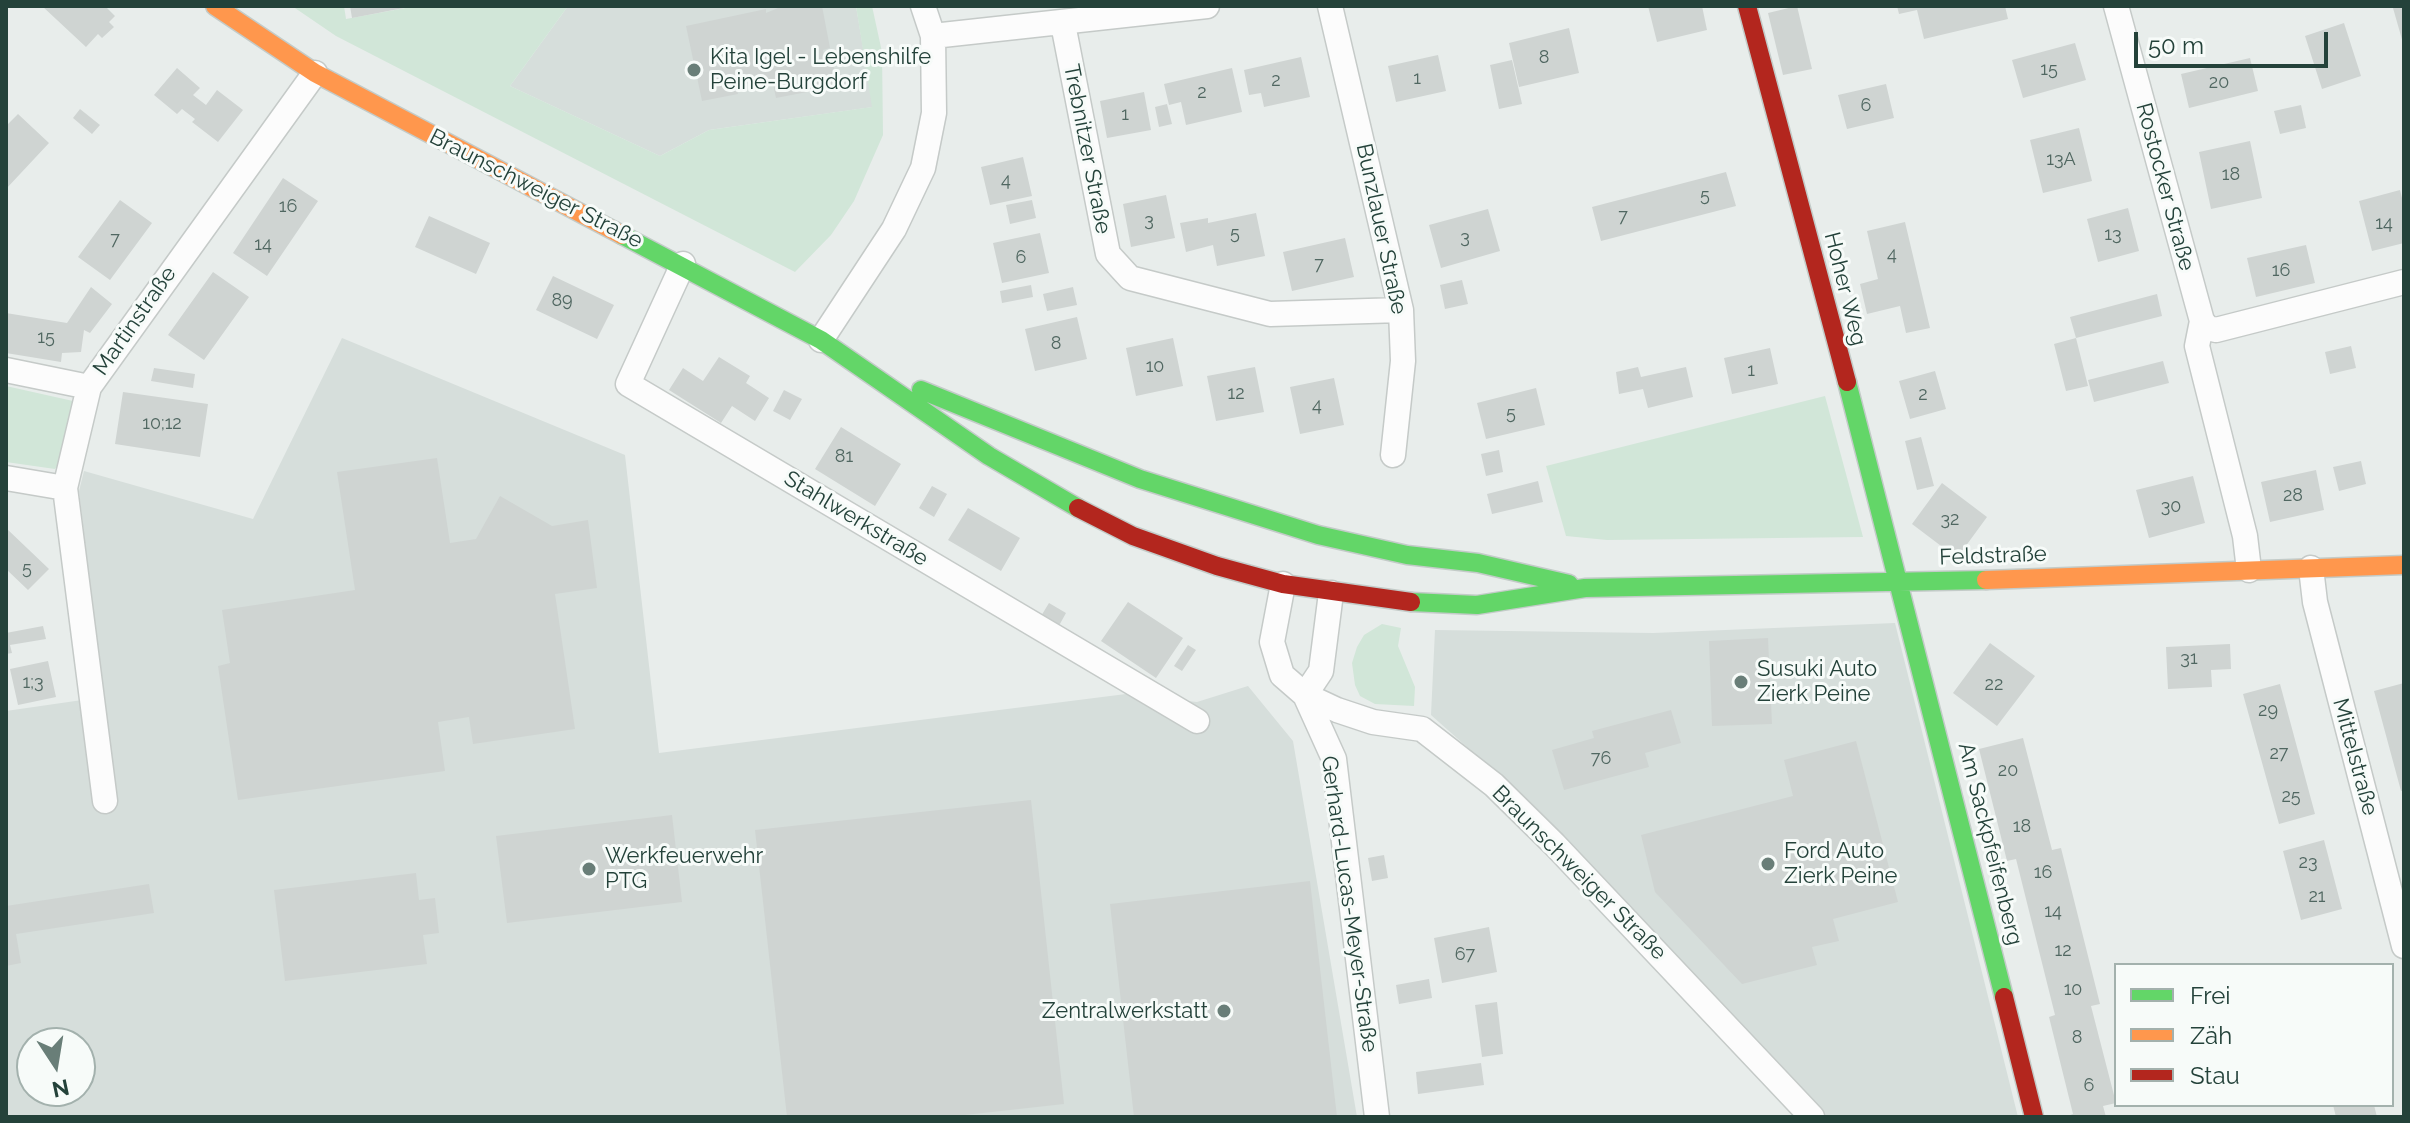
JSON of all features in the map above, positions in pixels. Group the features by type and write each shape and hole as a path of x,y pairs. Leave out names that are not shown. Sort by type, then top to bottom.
{"street":[{"name":"Braunschweiger Straße","path":"215,6 315,73 456,150 683,264 821,340 862,365 989,456 1062,500 1133,536 1217,566 1288,578 1331,593"},
{"path":"821,340 894,229 923,168 934,113 933,36 923,6"},
{"path":"933,36 1207,6"},
{"name":"Bunzlauer Straße","path":"1330,6 1401,310 1403,361 1393,455"},
{"name":"Hoher Weg","path":"1747,6 1900,583"},
{"name":"Rostocker Straße","path":"2116,6 2202,321 2197,346 2245,536 2249,570"},
{"name":"Trebnitzer Straße","path":"1063,24 1108,254 1130,278 1270,314 1401,310"},
{"name":"Martinstraße","path":"105,801 65,488 89,387 315,73"},
{"name":"Stahlwerkstraße","path":"683,264 628,384 1197,721"},
{"path":"2202,321 2216,330 2404,282"},
{"name":"Braunschweiger Straße","path":"862,365 1318,549"},
{"path":"6,370 89,387"},
{"path":"6,478 65,488"},
{"path":"1288,578 1272,642 1282,675 1305,695 1321,671 1331,593 1318,549"},
{"name":"Feldstraße","path":"1318,549 1478,563 1585,588"},
{"name":"Feldstraße","path":"1331,593 1477,605 1585,588 1900,583 2404,565"},
{"name":"Mittelstraße","path":"2311,568 2315,602 2404,946"},
{"name":"Am Sackpfeifenberg","path":"1900,583 2034,1117"},
{"name":"Braunschweiger Straße","path":"1305,695 1373,722 1422,729 1460,757 1554,844 1812,1117"},
{"name":"Gerhard-Lucas-Meyer-Straße","path":"1305,695 1334,759 1377,1117"}],"shaded area":[{"name":"Kita Igel - Lebenshilfe Peine-Burgdorf","path":"568,6 856,6 873,107 709,130 660,156 510,86"},
{"path":"342,338 625,455 659,753 1126,694 1197,702 1248,686 1293,741 1357,1117 6,1117 6,711 103,697 79,491 84,471 253,519"},
{"path":"1895,623 2018,1117 1824,1117 1642,919 1505,781 1431,715 1435,630 1653,633"}],"green space":[{"path":"292,6 344,6 346,19 416,6 568,6 510,86 660,156 709,130 872,107 856,6 872,6 882,52 883,135 854,201 831,235 795,272 336,36"},
{"path":"6,386 73,401 62,459 55,469 6,462"},
{"path":"1825,396 1863,537 1607,540 1566,536 1546,466"},
{"path":"1382,624 1401,628 1398,646 1415,687 1414,706 1375,704 1360,696 1355,685 1352,663 1357,647 1364,635"}],"building":[{"path":"42,6 105,6 115,16 109,22 114,27 102,38 98,34 86,47"},
{"path":"350,6 409,6 409,7 352,18"},
{"path":"783,6 822,6 830,48 823,50 824,56 831,55 838,86 776,98 772,79 736,86 738,94 702,101 696,72 702,71 700,63 694,64 686,26 766,9 766,13"},
{"path":"1648,6 1702,6 1707,30 1657,42"},
{"path":"1797,6 1812,69 1783,75 1768,13"},
{"path":"1897,6 2005,6 2008,19 1924,39 1917,10 1899,14"},
{"path":"2404,6 2403,43 2393,8"},
{"path":"2344,23 2361,76 2322,89 2305,36"},
{"path":"1569,28 1579,73 1519,87 1509,43"},
{"path":"2075,43 2086,80 2023,98 2012,60"},
{"path":"1438,55 1446,91 1396,102 1388,66"},
{"path":"1301,57 1310,97 1264,107 1261,93 1249,95 1244,70"},
{"path":"2250,58 2258,91 2189,108 2181,74"},
{"path":"1512,60 1522,104 1499,109 1490,65"},
{"path":"177,68 200,88 193,95 206,105 217,90 243,110 218,142 192,122 195,119 182,109 177,114 154,95"},
{"path":"1232,68 1242,112 1186,125 1181,102 1169,105 1164,84"},
{"path":"1886,84 1894,118 1847,129 1838,95"},
{"path":"1144,92 1151,130 1107,138 1100,101"},
{"path":"1167,104 1172,124 1159,127 1155,107"},
{"path":"2301,105 2306,128 2280,134 2274,111"},
{"path":"80,109 100,125 92,134 73,118"},
{"path":"18,114 49,143 6,189 6,126"},
{"path":"2079,128 2092,181 2043,193 2030,140"},
{"path":"2250,141 2262,198 2211,209 2199,152"},
{"path":"1023,157 1032,196 990,205 981,167"},
{"path":"1726,172 1736,206 1601,241 1592,207"},
{"path":"283,178 318,201 267,276 233,253"},
{"path":"2400,190 2404,206 2404,243 2372,251 2359,201"},
{"path":"1166,195 1175,238 1131,247 1123,204"},
{"path":"120,200 152,223 110,280 78,257"},
{"path":"1032,200 1036,218 1010,224 1006,205"},
{"path":"2128,208 2139,251 2098,262 2087,219"},
{"path":"1488,209 1500,251 1441,268 1429,225"},
{"path":"1256,213 1265,256 1217,266 1213,245 1186,252 1180,223 1208,218 1208,223"},
{"path":"429,216 490,243 476,274 415,247"},
{"path":"1905,222 1930,328 1906,333 1900,306 1867,314 1860,284 1878,279 1867,231"},
{"path":"1040,233 1049,273 1002,283 993,243"},
{"path":"1345,238 1354,277 1292,291 1283,252"},
{"path":"2306,245 2315,283 2256,297 2247,258"},
{"path":"213,272 249,297 204,360 168,335"},
{"path":"553,276 614,305 597,339 536,310"},
{"path":"1462,280 1468,304 1445,309 1440,285"},
{"path":"1031,285 1033,297 1002,303 1000,291"},
{"path":"91,287 112,304 90,333 84,330 81,352 62,353 61,362 6,353 6,313 67,323"},
{"path":"1073,287 1077,305 1047,311 1043,294"},
{"path":"2157,294 2162,316 2076,338 2070,317"},
{"path":"1077,317 1087,359 1035,371 1025,329"},
{"path":"1173,338 1183,386 1136,396 1126,348"},
{"path":"2076,338 2088,386 2066,391 2054,344"},
{"path":"2351,346 2356,368 2330,374 2325,352"},
{"path":"1770,348 1778,384 1732,394 1724,358"},
{"path":"719,357 750,376 746,383 769,398 755,421 732,406 721,423 669,390 683,368 703,381"},
{"path":"2163,361 2169,383 2094,402 2088,380"},
{"path":"1255,367 1264,412 1216,421 1207,376"},
{"path":"1638,367 1641,377 1686,367 1693,397 1648,408 1643,389 1619,394 1616,372"},
{"path":"154,368 195,374 193,388 151,381"},
{"path":"1935,371 1946,409 1910,419 1899,381"},
{"path":"1334,378 1344,425 1300,434 1290,387"},
{"path":"1536,388 1545,425 1486,439 1477,403"},
{"path":"784,390 802,399 790,420 773,411"},
{"path":"123,392 208,404 200,457 115,444"},
{"path":"841,427 901,464 875,506 815,469"},
{"path":"1921,437 1934,486 1917,490 1905,441"},
{"path":"1499,450 1503,472 1486,476 1481,454"},
{"path":"437,458 450,543 476,539 500,496 552,526 588,520 597,588 555,594 575,729 473,744 469,717 438,722 445,771 238,800 218,666 230,663 222,610 355,590 337,472"},
{"path":"2361,461 2366,484 2339,491 2333,467"},
{"path":"2316,470 2324,510 2270,522 2261,482"},
{"path":"2193,476 2205,523 2149,538 2136,490"},
{"path":"1538,481 1543,502 1492,514 1487,494"},
{"path":"1942,483 1987,517 1957,558 1912,524"},
{"path":"932,486 947,494 934,517 919,508"},
{"path":"968,508 1020,538 1001,571 948,540"},
{"path":"6,528 49,569 28,590 6,569"},
{"path":"1128,602 1183,638 1156,678 1101,641"},
{"path":"1049,603 1066,613 1056,631 1038,621"},
{"path":"43,626 46,639 10,645 12,653 6,654 6,633"},
{"name":"Susuki Auto Zierk Peine","path":"1768,638 1772,724 1712,726 1709,641"},
{"path":"1990,643 2035,676 1997,726 1953,693"},
{"path":"2230,644 2231,669 2211,670 2212,687 2168,689 2166,647"},
{"path":"1188,645 1196,650 1182,671 1174,666"},
{"path":"48,661 56,697 18,705 10,669"},
{"path":"2404,683 2404,790 2401,791 2374,691"},
{"path":"2280,684 2315,814 2279,824 2243,694"},
{"path":"1671,710 1681,743 1645,753 1649,767 1564,790 1552,750 1594,738 1592,731"},
{"path":"2023,738 2052,850 2061,848 2100,1004 2091,1006 2114,1095 2114,1103 2103,1106 2106,1117 2064,1117 2073,1114 2049,1017 2055,1015 2016,859 2007,861 1979,749"},
{"name":"Ford Auto Zierk Peine","path":"1856,741 1898,902 1833,919 1839,941 1812,947 1817,965 1742,984 1655,892 1641,835 1793,796 1784,760"},
{"path":"1031,800 1064,1104 947,1117 787,1117 755,830"},
{"name":"Werkfeuerwehr PTG","path":"672,815 682,902 507,923 496,836"},
{"path":"2324,840 2342,909 2301,920 2283,851"},
{"path":"1384,855 1388,878 1372,881 1368,858"},
{"path":"416,873 419,900 435,898 439,933 423,935 427,964 285,981 274,890"},
{"name":"Zentralwerkstatt","path":"1310,881 1337,1117 1134,1117 1110,904"},
{"path":"149,884 154,913 16,934 21,963 6,966 6,906"},
{"path":"1489,927 1497,972 1442,983 1434,938"},
{"path":"1429,979 1432,998 1399,1004 1396,985"},
{"path":"1497,1002 1503,1054 1482,1057 1475,1005"},
{"path":"1481,1063 1484,1085 1418,1094 1416,1072"},
{"path":"2334,1107 2374,1107 2377,1117 2336,1117"}],"traffic: fast":[{"path":"622,235 821,340 989,456 1078,508"},
{"path":"1847,382 2004,997"},
{"path":"921,390 1140,479 1318,535 1407,555 1478,563 1569,584"},
{"path":"1411,602 1477,605 1585,588 1986,580"}],"traffic: slow":[{"path":"215,6 315,73 622,235"},
{"path":"1986,580 2404,565"}],"traffic: jam":[{"path":"1747,6 1847,382"},
{"path":"1078,508 1133,536 1217,566 1283,584 1411,602"},
{"path":"2004,997 2034,1117"}],"place":[{"name":"Kita Igel - Lebenshilfe Peine-Burgdorf","path":"694,70"},
{"name":"Susuki Auto Zierk Peine","path":"1741,682"},
{"name":"Ford Auto Zierk Peine","path":"1768,864"},
{"name":"Werkfeuerwehr PTG","path":"589,869"},
{"name":"Zentralwerkstatt","path":"1224,1011"}]}
